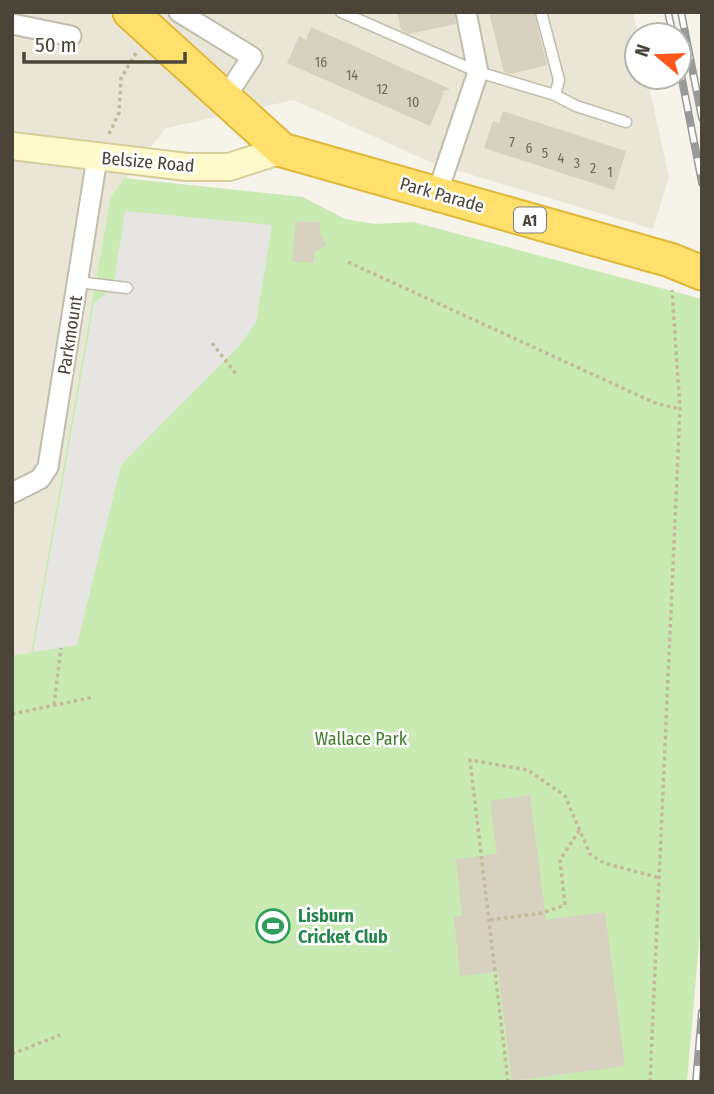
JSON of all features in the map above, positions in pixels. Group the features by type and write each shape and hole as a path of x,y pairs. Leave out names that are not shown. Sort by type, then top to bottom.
{"highway":[{"name":"A1","path":"140,21 282,150"},
{"name":"Park Parade","path":"282,150 685,266"}],"street":[{"path":"180,12 252,57 225,98"},
{"path":"437,194 478,72 466,12"},
{"path":"12,24 71,36"},
{"name":"Belsize Road","path":"12,146 187,167 229,167 282,150"},
{"name":"Parkmount","path":"12,493 40,479 48,467 97,158"}],"lane":[{"path":"341,12 478,72 555,95 576,106 626,122"},
{"path":"541,12 559,80 555,95"},
{"path":"78,282 127,288"}],"path":[{"path":"97,158 119,113 121,78 140,21"},
{"path":"348,262 655,403 680,409"},
{"path":"650,1082 685,266"},
{"path":"212,343 236,374"},
{"path":"54,706 61,648"},
{"path":"12,714 94,697"},
{"path":"508,1082 470,760 528,770 565,796 590,854 604,863 660,878"},
{"path":"489,920 542,914 565,905 560,860 580,829"},
{"path":"12,1055 60,1035"}],"shaded area":[{"path":"12,12 633,12 635,21 623,21 623,91 650,91 669,177 653,229 432,163 294,100 166,128 110,199 31,653 12,655"},
{"path":"125,211 272,225 256,322 240,345 121,465 77,645 33,652 94,303 113,288"}],"green space":[{"name":"Wallace Park","path":"124,178 303,197 345,219 376,224 413,222 702,299 702,909 687,1082 12,1082 12,655 31,653 110,199"}],"building":[{"path":"397,12 454,12 456,24 409,34 401,30"},
{"path":"489,12 534,12 547,65 511,74 504,72"},
{"path":"311,27 450,89 441,92 444,93 430,126 287,63 299,36 306,40"},
{"path":"503,111 626,151 614,190 484,148 493,121 499,123"},
{"path":"296,221 320,223 320,234 327,246 315,251 313,263 292,261"},
{"path":"530,795 546,920 605,912 625,1066 512,1081 498,972 460,976 454,917 462,916 456,859 497,854 490,801"}],"railway":[{"path":"668,12 670,21"},
{"path":"681,12 702,118"},
{"path":"684,91 702,183"},
{"path":"696,1082 702,1012"}],"place":[{"name":"Lisburn Cricket Club","path":"273,926"}]}
